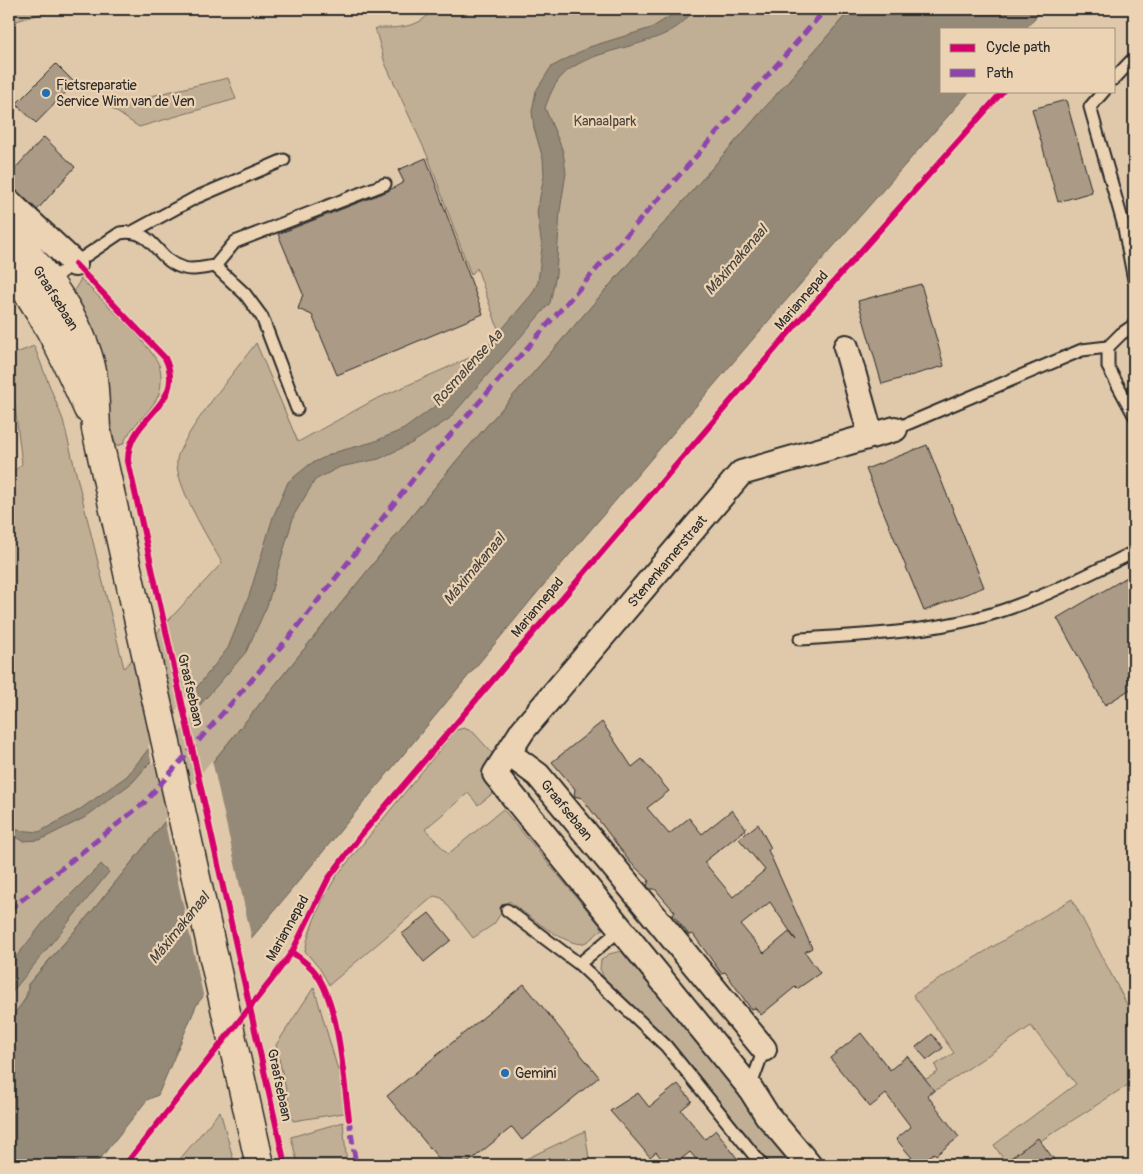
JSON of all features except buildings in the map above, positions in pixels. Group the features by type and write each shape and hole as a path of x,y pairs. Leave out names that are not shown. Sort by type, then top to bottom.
{"main road":[{"name":"Graafsebaan","path":"9,234 38,287"},
{"name":"Graafsebaan","path":"9,268 38,287 71,318 92,372 96,429 141,624 260,1165"}],"street":[{"name":"Graafsebaan","path":"9,202 75,264"},
{"path":"846,348 871,436"},
{"name":"Stenenkamerstraat","path":"508,753 523,730 741,473 895,429"},
{"name":"Graafsebaan","path":"508,753 538,775 764,1049"},
{"path":"508,753 495,774 750,1088 767,1115 809,1165"}],"lane":[{"path":"1116,77 1131,61 1134,62"},
{"path":"1103,92 1090,107 1123,223 1134,280"},
{"path":"38,287 120,233 134,230 195,198 284,160"},
{"path":"134,230 146,237 169,262 186,269 215,266 235,242 385,184"},
{"path":"215,266 245,294 262,317 297,409"},
{"path":"895,429 1082,350 1108,347 1134,324"},
{"path":"1108,347 1108,367 1134,415"},
{"path":"800,640 890,632 977,618 1055,591 1134,552"},
{"path":"507,910 579,964 666,1046 762,1165"},
{"path":"579,964 620,930"},
{"path":"750,1088 764,1049"}],"green space":[{"path":"9,9 58,9 9,23"},
{"name":"Kanaalpark","path":"431,9 851,9 457,460 93,910 28,984 24,1000 9,1020 9,476 22,464 9,356 34,346 63,420 124,668 222,563 187,497 181,483 177,459 181,448 199,418 256,343 298,442 374,400 503,343 477,268 471,275 428,157 385,63 375,28 415,24 427,16"},
{"path":"228,78 236,99 139,127 108,106"},
{"path":"81,279 145,344 160,368 161,386 159,395 149,410 130,431 123,444 116,446 93,350 74,302 75,289"},
{"path":"464,728 473,732 493,754 490,763 496,791 478,805 468,793 425,829 448,854 503,809 603,929 586,942 577,943 557,935 509,901 494,924 473,938 442,898 434,896 329,985 320,969 305,951 314,921 327,892 338,874 456,730"},
{"path":"1072,899 1134,1018 1134,1081 1006,1163 994,1145 1076,1084 1031,1026 929,1095 921,1082 938,1072 935,1065 954,1053 913,995"},
{"path":"621,951 799,1165 771,1165 671,1041 604,978 600,969 601,960 609,954"},
{"path":"314,987 350,1112 293,1121 276,1045"},
{"path":"220,1111 235,1165 175,1165"},
{"path":"343,1122 347,1165 298,1165 291,1137"},
{"path":"585,1131 590,1165 513,1165"}],"water":[{"path":"682,9 693,9 683,23 650,40 611,51 575,66 561,77 550,96 545,108 563,151 566,173 560,211 556,275 550,303 449,419 412,443 379,459 340,467 315,480 294,515 267,606 246,652 133,782 84,818 40,840 24,841 9,835 9,824 17,830 39,832 79,810 127,776 228,648 249,596 273,517 288,482 310,464 336,452 373,442 404,429 438,404 532,294 538,282 542,247 537,212 544,176 543,159 534,128 532,111 536,91 551,67 589,47 651,28"},
{"name":"Máximakanaal","path":"851,9 1043,9 1026,28 940,28 940,92 969,92 782,305 536,594 197,1004 158,1095 147,1100 95,1165 9,1165 9,1020 24,1001 28,993 28,985 93,910 457,460"},
{"path":"101,864 109,872 9,996 9,966 46,919"}],"pier":[{"path":"195,686 200,709 152,764 148,746"},
{"path":"212,760 252,940 204,999 164,819"}],"marked path":[{"path":"9,910 144,803 291,635 429,459 826,9"},
{"path":"349,1119 356,1165"}],"cycle path":[{"name":"Mariannepad","path":"125,1165 292,952 328,879 361,835 798,322 1002,92"},
{"path":"75,264 165,358 170,374 169,388 163,400 137,433 130,446 128,461 285,1165"},
{"name":"Mariannepad","path":"292,952 315,972 330,1003 339,1042 349,1119"}],"place":[{"name":"Fietsreparatie Service Wim van de Ven","path":"46,93"},
{"name":"Gemini","path":"505,1073"}],"water label":[{"name":"Rosmalense Aa","path":"467,368"}]}
